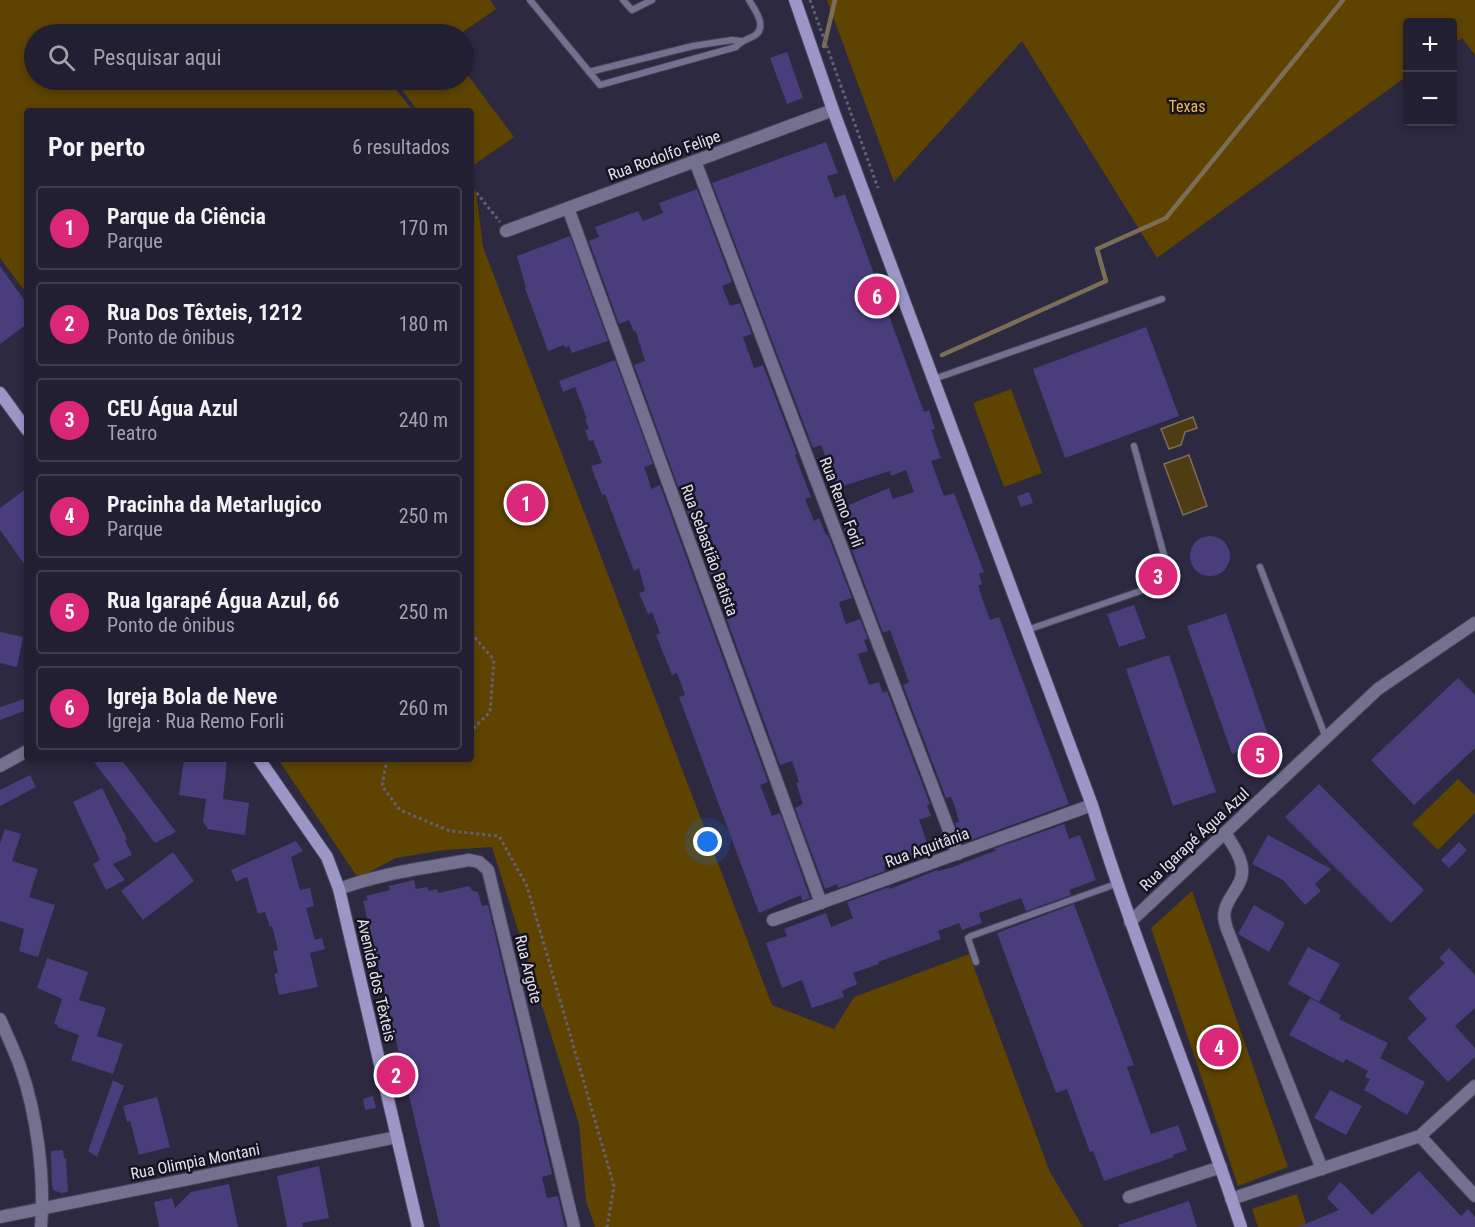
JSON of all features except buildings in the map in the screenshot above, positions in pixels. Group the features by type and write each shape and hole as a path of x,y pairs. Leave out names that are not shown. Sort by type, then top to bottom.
{"main road":[{"path":"795,0 833,110 1092,805 1116,884 1241,1227"},
{"path":"0,393 24,426"},
{"name":"Avenida dos Têxteis","path":"261,762 327,857 339,889 418,1227"}],"street":[{"name":"Rua Rodolfo Felipe","path":"506,231 833,110"},
{"name":"Rua Remo Forli","path":"695,161 958,854"},
{"name":"Rua Sebastião Batista","path":"568,208 821,903"},
{"name":"Rua Igarapé Água Azul","path":"1130,922 1378,689 1475,622"},
{"path":"0,766 24,753"},
{"name":"Rua Aquitânia","path":"773,920 1092,805"},
{"path":"1226,833 1241,861 1243,872 1240,884 1225,909 1227,929 1323,1169"},
{"name":"Rua Argote","path":"339,889 385,875 469,860 479,862 488,870 574,1227"},
{"path":"0,1019 20,1068 33,1118 41,1177 41,1227"},
{"path":"1232,1199 1420,1136 1475,1086"},
{"path":"1420,1136 1475,1196"},
{"name":"Rua Olimpia Montani","path":"0,1217 397,1137"},
{"path":"1129,1197 1221,1167"}],"lane":[{"path":"530,0 600,85 738,44 755,35 760,30 761,24 749,0"},
{"path":"624,0 632,10 652,0"},
{"path":"589,72 693,46 732,40 738,44"},
{"path":"933,379 1162,299"},
{"path":"1026,630 1152,587 1165,577 1167,566 1134,446"},
{"path":"1260,567 1326,738"},
{"path":"976,962 968,938 970,936 1116,884"}],"path":[{"path":"474,192 506,231"},
{"path":"474,637 494,660 490,712 474,728"},
{"path":"386,762 382,786 400,810 450,831 499,836 527,886 614,1186 607,1227"}],"green space":[{"path":"0,0 490,0 496,9 474,24 24,24 24,90 396,90 411,108 24,108 24,290 0,258"},
{"name":"Texas","path":"827,0 1475,0 1475,55 1462,38 1457,41 1457,18 1403,18 1403,79 1157,258 1022,41 894,182"},
{"path":"474,83 514,137 474,165 474,108 416,108 402,90 474,90"},
{"path":"474,190 483,247 772,1005 834,1029 854,997 969,954 1050,1172 1083,1227 595,1227 586,1201 579,1124 492,847 444,850 396,858 358,878 280,762 474,762"},
{"path":"1011,389 1042,473 1004,487 973,403"},
{"path":"1458,779 1475,795 1475,813 1438,850 1412,824"},
{"path":"1192,891 1288,1167 1238,1186 1151,928"},
{"path":"1297,1194 1307,1227 1258,1227 1252,1209"}],"shaded area":[{"path":"1193,417 1197,428 1185,432 1181,445 1169,449 1161,429"},
{"path":"1189,455 1207,506 1183,515 1164,464"}],"waterway":[{"path":"824,46 835,0"},
{"path":"942,355 1106,281 1097,249 1166,218 1343,0"}],"place":[{"name":"Igreja Bola de Neve","path":"877,296"},
{"name":"Parque da Ciência","path":"526,503"},
{"name":"CEU Água Azul","path":"1158,576"},
{"name":"Rua Igarapé Água Azul, 66","path":"1260,755"},
{"name":"Pracinha da Metarlugico","path":"1219,1047"},
{"name":"Rua Dos Têxteis, 1212","path":"396,1075"}]}
